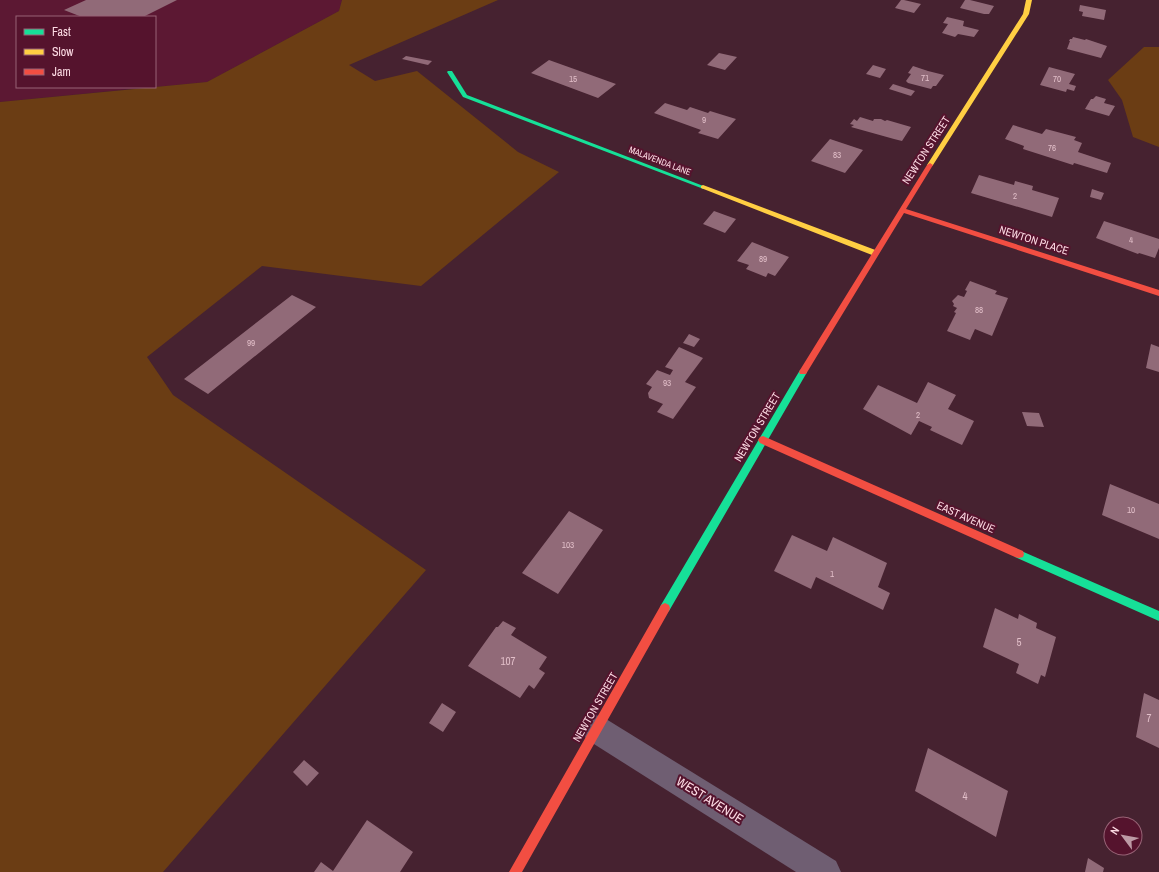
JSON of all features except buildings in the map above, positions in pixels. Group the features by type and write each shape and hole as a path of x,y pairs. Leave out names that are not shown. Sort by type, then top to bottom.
{"street":[{"name":"NEWTON STREET","path":"515,872 763,440 874,253 1026,14 1030,0"},
{"name":"MALAVENDA LANE","path":"450,72 465,96 874,253"},
{"name":"NEWTON PLACE","path":"902,210 1159,293"},
{"name":"EAST AVENUE","path":"763,440 1159,616"},
{"name":"WEST AVENUE","path":"596,729 825,872"}],"shaded area":[{"path":"0,0 342,0 339,11 207,82 156,87 156,16 16,16 16,88 141,88 0,102"},
{"path":"342,0 498,0 349,65 375,81 417,71 518,152 559,172 421,286 262,266 147,357 173,395 426,570 163,872 0,872 0,102 207,82 339,11"},
{"path":"1144,47 1159,47 1159,147 1133,137 1122,100 1108,80"}],"traffic: fast":[{"path":"450,72 465,96 703,187"},
{"path":"665,608 803,372"},
{"path":"1019,554 1159,616"}],"traffic: slow":[{"path":"930,165 1026,14 1029,0"},
{"path":"703,187 875,253"}],"traffic: jam":[{"path":"803,372 930,165"},
{"path":"902,210 1159,293"},
{"path":"763,440 1019,554"},
{"path":"515,872 665,608"}]}
